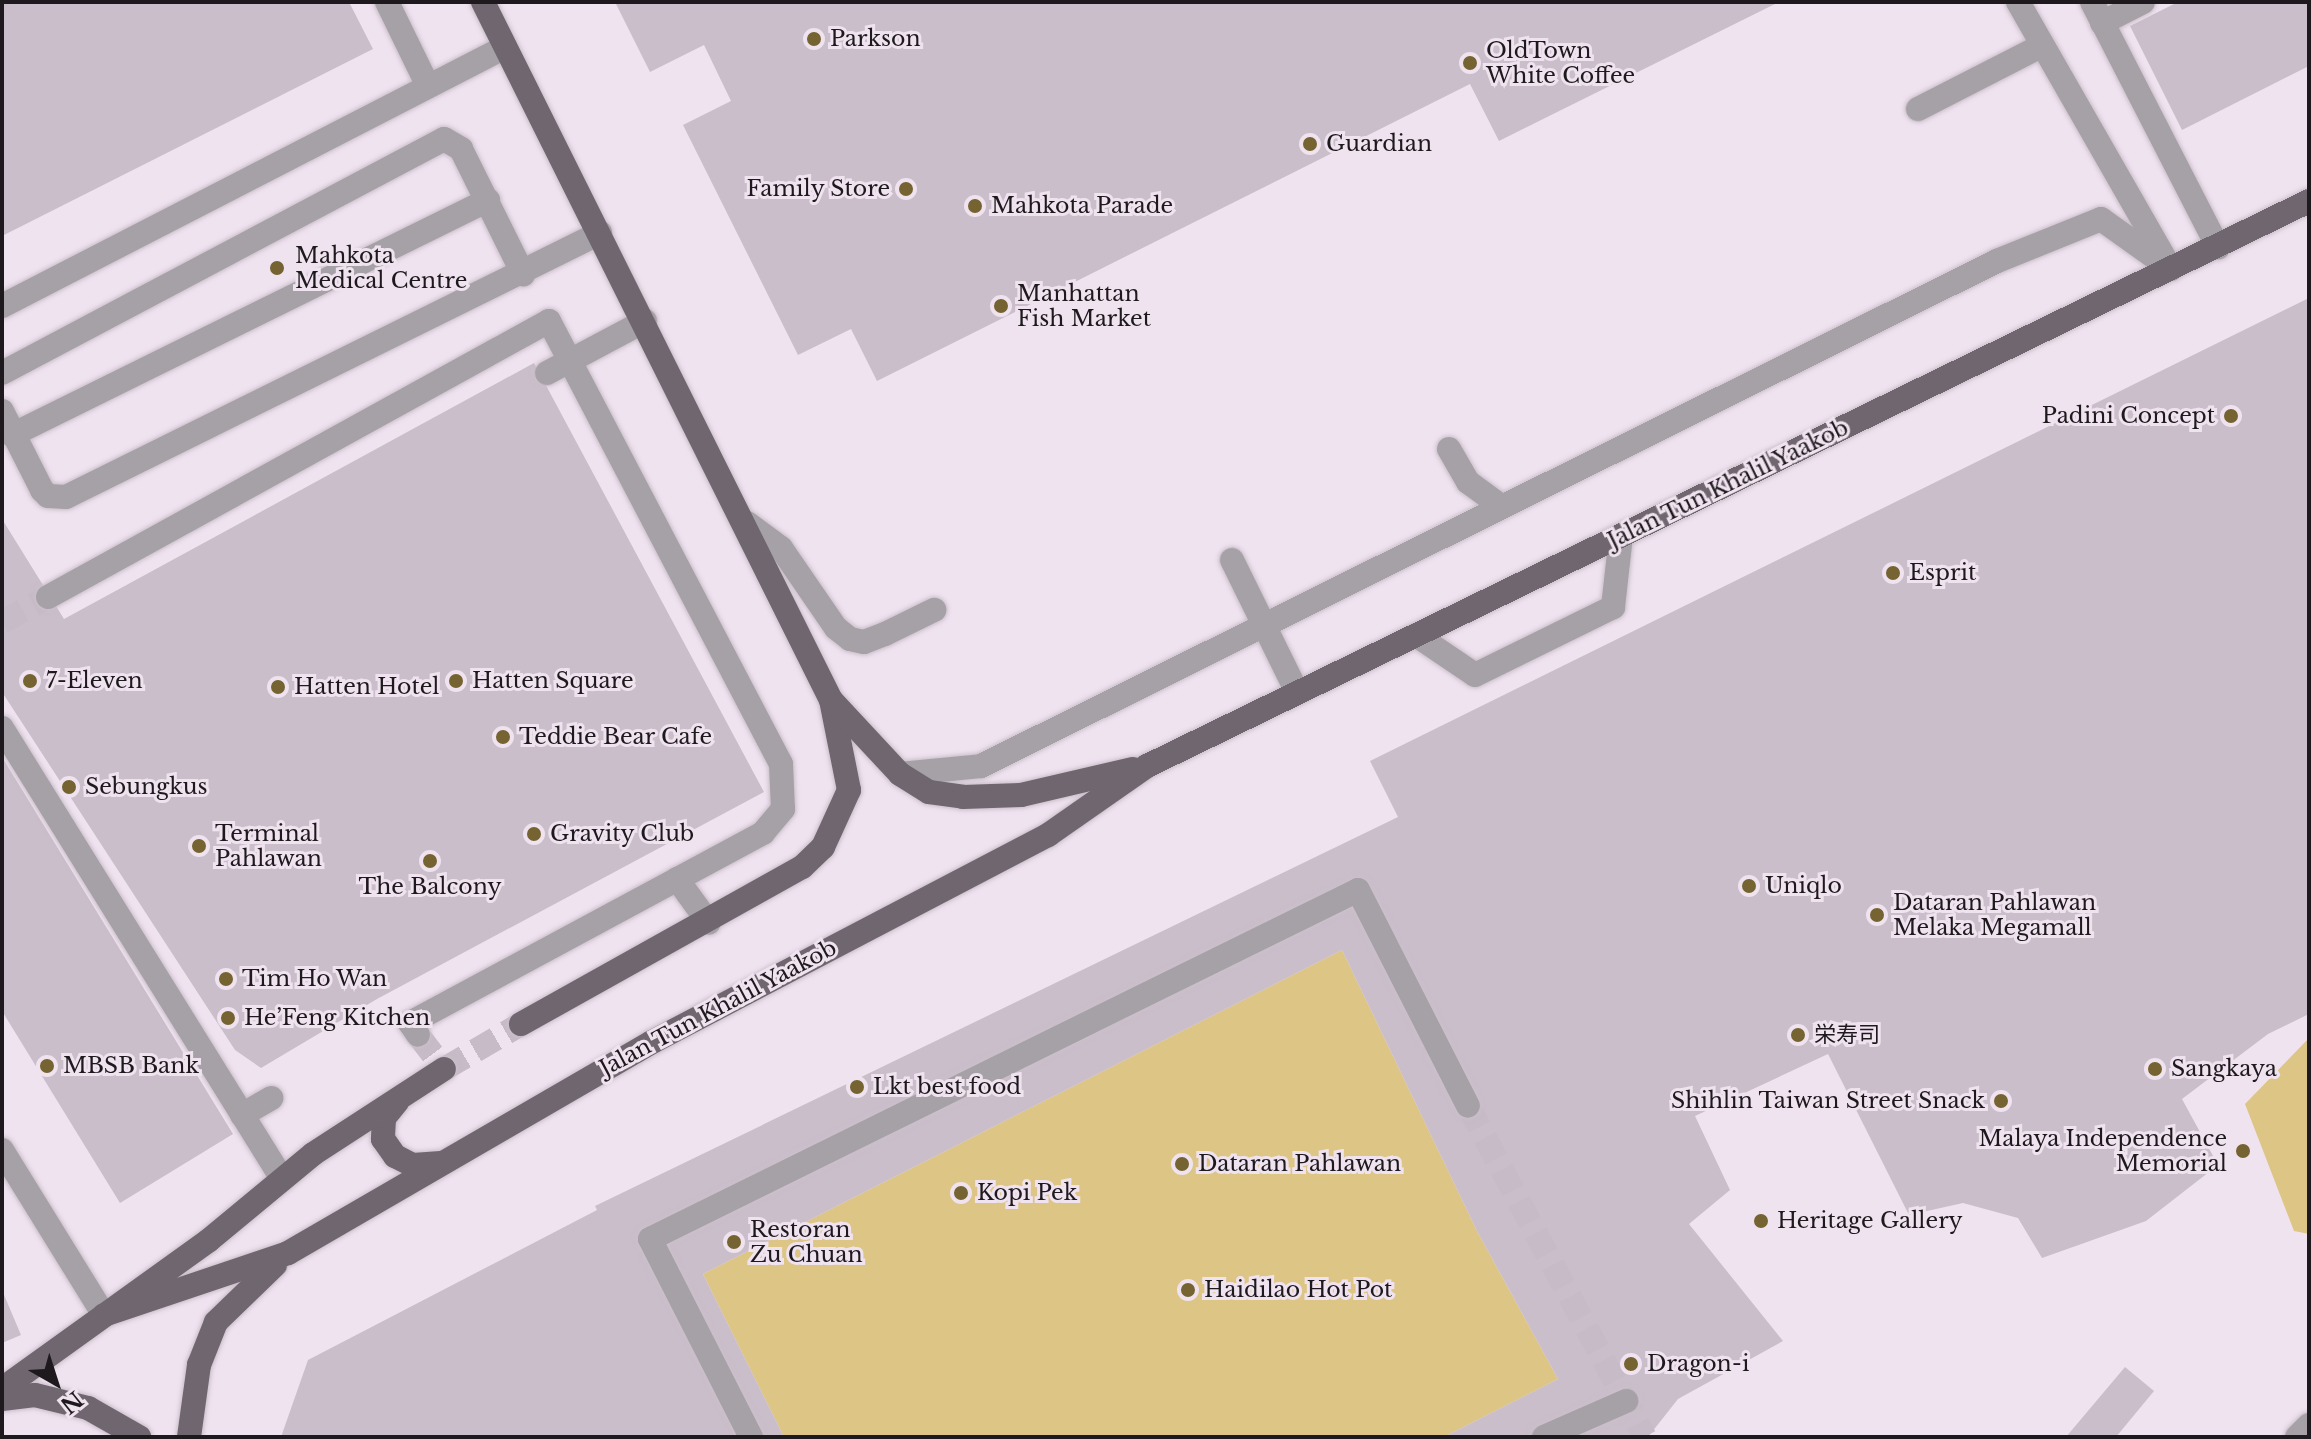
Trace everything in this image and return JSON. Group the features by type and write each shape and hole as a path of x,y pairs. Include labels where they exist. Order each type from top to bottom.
{"main road":[{"path":"483,2 747,523 831,700 849,790 841,816 823,847 802,867 709,923 521,1024"},
{"name":"Jalan Tun Khalil Yaakob","path":"288,1253 652,1042 1048,835 1147,766 2309,201"},
{"name":"Jalan Tun Khalil Yaakob","path":"831,700 900,774 929,792 978,797 1021,795 1147,766"},
{"path":"2,1389 208,1241 281,1177 444,1069"},
{"path":"402,1095 384,1118 383,1139 395,1156 413,1165 444,1163"},
{"path":"104,1315 288,1253"},
{"path":"189,1437 199,1365 216,1322 288,1253"},
{"path":"2,1399 35,1395 88,1408 139,1437"}],"street":[{"path":"387,2 428,86"},
{"path":"2018,2 2171,269"},
{"path":"2143,2 2097,12 2218,247"},
{"path":"1918,109 2041,46"},
{"path":"2,306 505,47"},
{"path":"2,373 444,139 461,149 523,274"},
{"path":"12,435 488,200"},
{"path":"900,774 981,766 1997,261 2101,219 2171,269"},
{"path":"2,411 42,490 56,499 66,497 523,274 600,233"},
{"path":"48,597 549,321 557,367 781,764 783,809 763,833 410,1023 418,1035"},
{"path":"557,367 645,321"},
{"path":"1449,449 1468,482 1501,506"},
{"path":"747,523 781,548 836,628 850,639 864,642 934,610"},
{"path":"1416,635 1475,675 1613,607 1621,536"},
{"path":"1232,560 1297,692"},
{"path":"2,728 281,1177"},
{"path":"677,879 709,923"},
{"path":"751,1437 650,1239 1358,890 1468,1106"},
{"path":"242,1115 272,1098"},
{"path":"2,1150 104,1315"},
{"path":"1544,1437 1626,1401"},
{"path":"2297,1437 2309,1425"}],"shaded area":[{"name":"Dataran Pahlawan","path":"1342,950 1477,1231 1558,1379 1444,1437 784,1437 703,1274"},
{"path":"2309,1038 2309,1234 2294,1231 2245,1104"}],"building":[{"path":"2,2 349,2 373,49 2,236"},
{"name":"Mahkota Parade","path":"615,2 1779,2 1499,141 1470,84 877,381 851,329 798,355 683,125 731,101 704,45 650,72"},
{"path":"2178,2 2309,2 2309,66 2182,130 2130,26"},
{"name":"Dataran Pahlawan Melaka Megamall","path":"2309,298 2309,1014 2268,1034 2182,1099 2218,1165 2146,1221 2042,1258 2018,1218 1963,1203 1909,1215 1828,1054 1695,1116 1730,1190 1689,1224 1783,1341 1678,1399 1648,1437 1444,1437 1558,1379 1477,1231 1342,950 703,1274 784,1437 281,1437 308,1360 597,1210 595,1206 1398,817 1370,761"},
{"name":"Hatten Square","path":"534,363 764,792 377,999 261,1068 235,1050 2,692 2,519 64,619"},
{"path":"2,757 233,1134 120,1203 2,1011"},
{"path":"2,1290 21,1335 2,1343"},
{"path":"2125,1367 2154,1391 2116,1437 2066,1437"}],"tunnel":[{"path":"2,622 48,597"},
{"path":"444,1069 521,1024"},
{"path":"418,1035 444,1069"},
{"path":"1468,1106 1645,1437"}],"place":[{"name":"Parkson","path":"814,39"},
{"name":"OldTown White Coffee","path":"1470,63"},
{"name":"Guardian","path":"1310,144"},
{"name":"Family Store","path":"906,189"},
{"name":"Mahkota Parade","path":"975,206"},
{"name":"Mahkota Medical Centre","path":"277,268"},
{"name":"Manhattan Fish Market","path":"1001,306"},
{"name":"Padini Concept","path":"2231,416"},
{"name":"Esprit","path":"1893,573"},
{"name":"7-Eleven","path":"30,681"},
{"name":"Hatten Square","path":"456,681"},
{"name":"Hatten Hotel","path":"278,687"},
{"name":"Teddie Bear Cafe","path":"503,737"},
{"name":"Sebungkus","path":"69,787"},
{"name":"Gravity Club","path":"534,834"},
{"name":"Terminal Pahlawan","path":"199,846"},
{"name":"The Balcony","path":"430,861"},
{"name":"Uniqlo","path":"1749,886"},
{"name":"Dataran Pahlawan Melaka Megamall","path":"1877,915"},
{"name":"Tim Ho Wan","path":"226,979"},
{"name":"He’Feng Kitchen","path":"228,1018"},
{"name":"栄寿司","path":"1798,1035"},
{"name":"MBSB Bank","path":"47,1066"},
{"name":"Sangkaya","path":"2155,1069"},
{"name":"Lkt best food","path":"857,1087"},
{"name":"Shihlin Taiwan Street Snack","path":"2001,1101"},
{"name":"Malaya Independence Memorial","path":"2243,1151"},
{"name":"Dataran Pahlawan","path":"1182,1164"},
{"name":"Kopi Pek","path":"961,1193"},
{"name":"Heritage Gallery","path":"1761,1221"},
{"name":"Restoran Zu Chuan","path":"734,1242"},
{"name":"Haidilao Hot Pot","path":"1188,1290"},
{"name":"Dragon-i","path":"1631,1364"}]}
